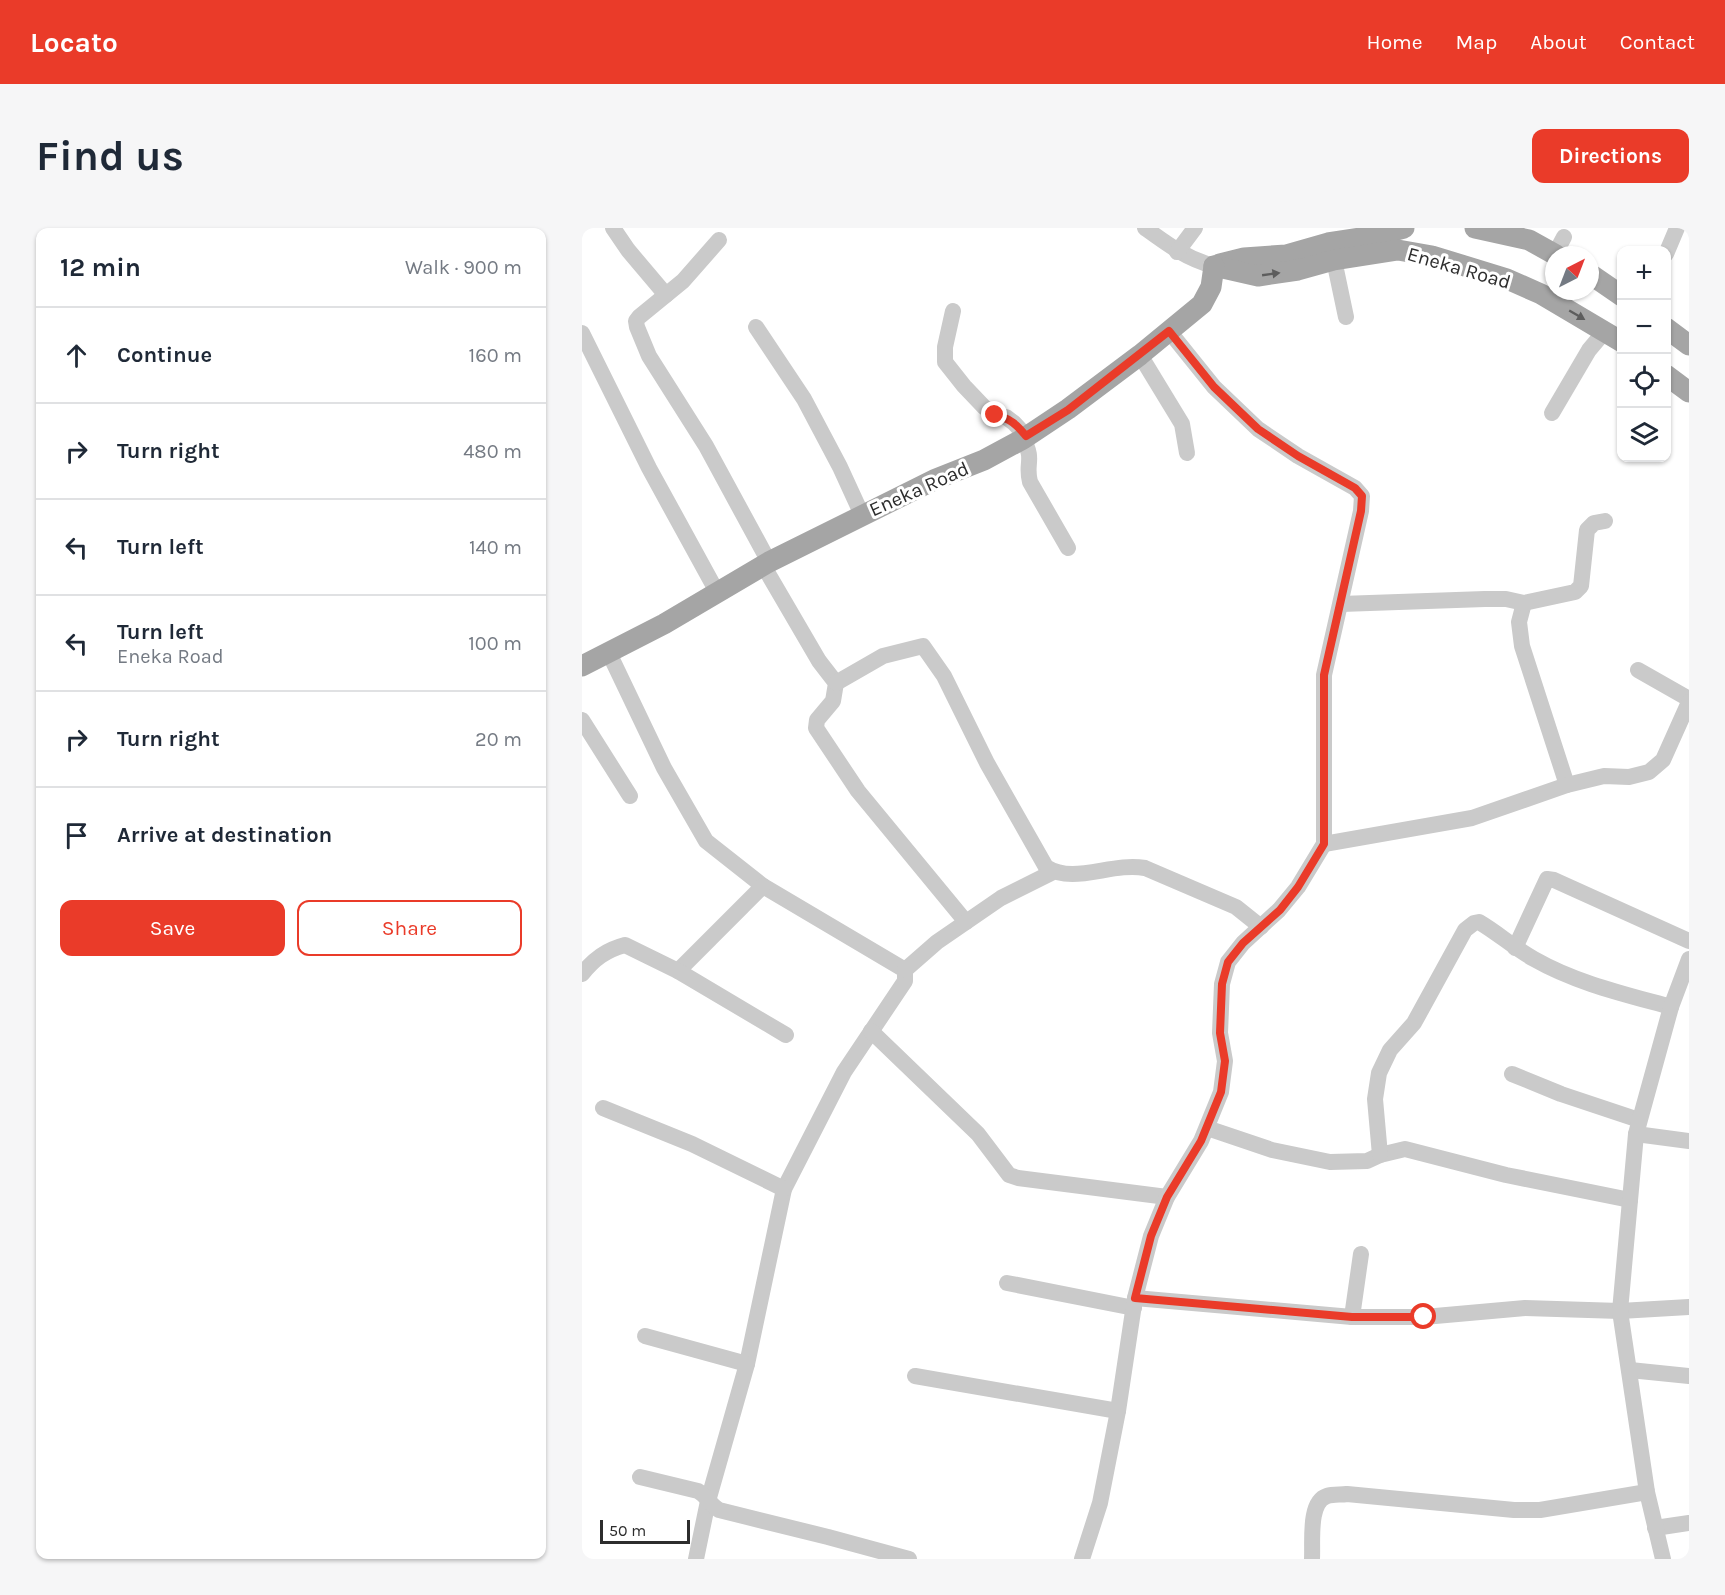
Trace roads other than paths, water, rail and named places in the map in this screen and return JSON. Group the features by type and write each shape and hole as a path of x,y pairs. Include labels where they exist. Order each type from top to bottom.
{"main road":[{"name":"Eneka Road","path":"582,666 664,624 766,563 936,479 984,460 1025,438 1068,410 1202,304 1211,287 1214,266 1244,258 1286,255 1404,228"},
{"path":"1474,228 1549,246"},
{"name":"Eneka Road","path":"1329,244 1398,250 1432,256 1507,279 1541,294 1613,337"},
{"path":"1599,280 1617,293"},
{"path":"1671,332 1689,345"},
{"path":"1671,379 1689,392"}],"street":[{"path":"614,228 628,250 666,295"},
{"path":"1144,228 1165,234 1177,252 1198,262 1214,266"},
{"path":"1177,252 1196,228"},
{"path":"1669,246 1677,228"},
{"path":"720,240 693,271 639,317 636,321 637,327 649,356 706,446 819,661 836,683 833,700 817,720 816,728 858,790 966,922"},
{"path":"1329,244 1346,317"},
{"path":"953,311 945,347 945,362 984,407 995,415 1006,417 1014,423 1025,438 1031,455 1028,475 1030,482 1068,548"},
{"path":"756,327 804,399 862,515"},
{"path":"1082,1559 1100,1503 1118,1411 1135,1303 1151,1236 1167,1197 1207,1128 1221,1092 1225,1061 1220,1033 1222,984 1228,962 1243,943 1280,910 1298,887 1324,844 1324,675 1361,511 1362,496 1355,488 1298,456 1258,429 1214,387 1169,331"},
{"path":"582,333 649,468 717,592"},
{"path":"1552,413 1589,350 1613,337"},
{"path":"1140,355 1182,424 1187,453"},
{"path":"1341,604 1485,599 1506,599 1524,603 1575,592 1581,586 1587,530 1594,523 1605,521"},
{"path":"1524,603 1519,622 1522,646 1567,785"},
{"path":"836,683 883,656 923,646 929,651 944,676 987,763 1046,867 1053,872 1077,875 1116,867 1145,867 1236,907 1262,927"},
{"path":"609,653 664,768 706,841 763,886 905,970"},
{"path":"1324,844 1472,818 1567,785 1604,776 1629,777 1649,772 1663,760 1689,701 1638,670"},
{"path":"582,720 630,796"},
{"path":"696,1559 708,1501 747,1364 784,1189 844,1072 905,981 905,970 937,942 1001,898 1053,872"},
{"path":"1515,948 1547,879 1554,880 1689,941"},
{"path":"678,971 763,886"},
{"path":"1380,1155 1375,1099 1379,1073 1390,1050 1414,1023 1465,930 1474,923 1479,922 1515,948 1553,968 1595,986 1671,1007"},
{"path":"582,974 592,962 610,949 625,945 678,971 786,1035"},
{"path":"1663,1559 1647,1492 1620,1311 1637,1127 1671,1007 1689,959"},
{"path":"871,1031 978,1134 1009,1175 1167,1197"},
{"path":"1512,1074 1637,1127 1689,1141"},
{"path":"603,1108 692,1144 784,1189"},
{"path":"1207,1128 1272,1150 1330,1162 1367,1161 1380,1155 1405,1149 1506,1175 1630,1200"},
{"path":"1352,1317 1361,1254"},
{"path":"1007,1283 1135,1303 1352,1317 1424,1317 1525,1308 1620,1311 1689,1307"},
{"path":"645,1336 747,1364"},
{"path":"1630,1370 1689,1376"},
{"path":"915,1376 1118,1411"},
{"path":"640,1477 698,1491 704,1494 708,1501 719,1510 909,1559"},
{"path":"1312,1559 1313,1516 1316,1505 1327,1496 1347,1494 1514,1510 1540,1510 1647,1492"},
{"path":"1655,1528 1689,1523"}]}
